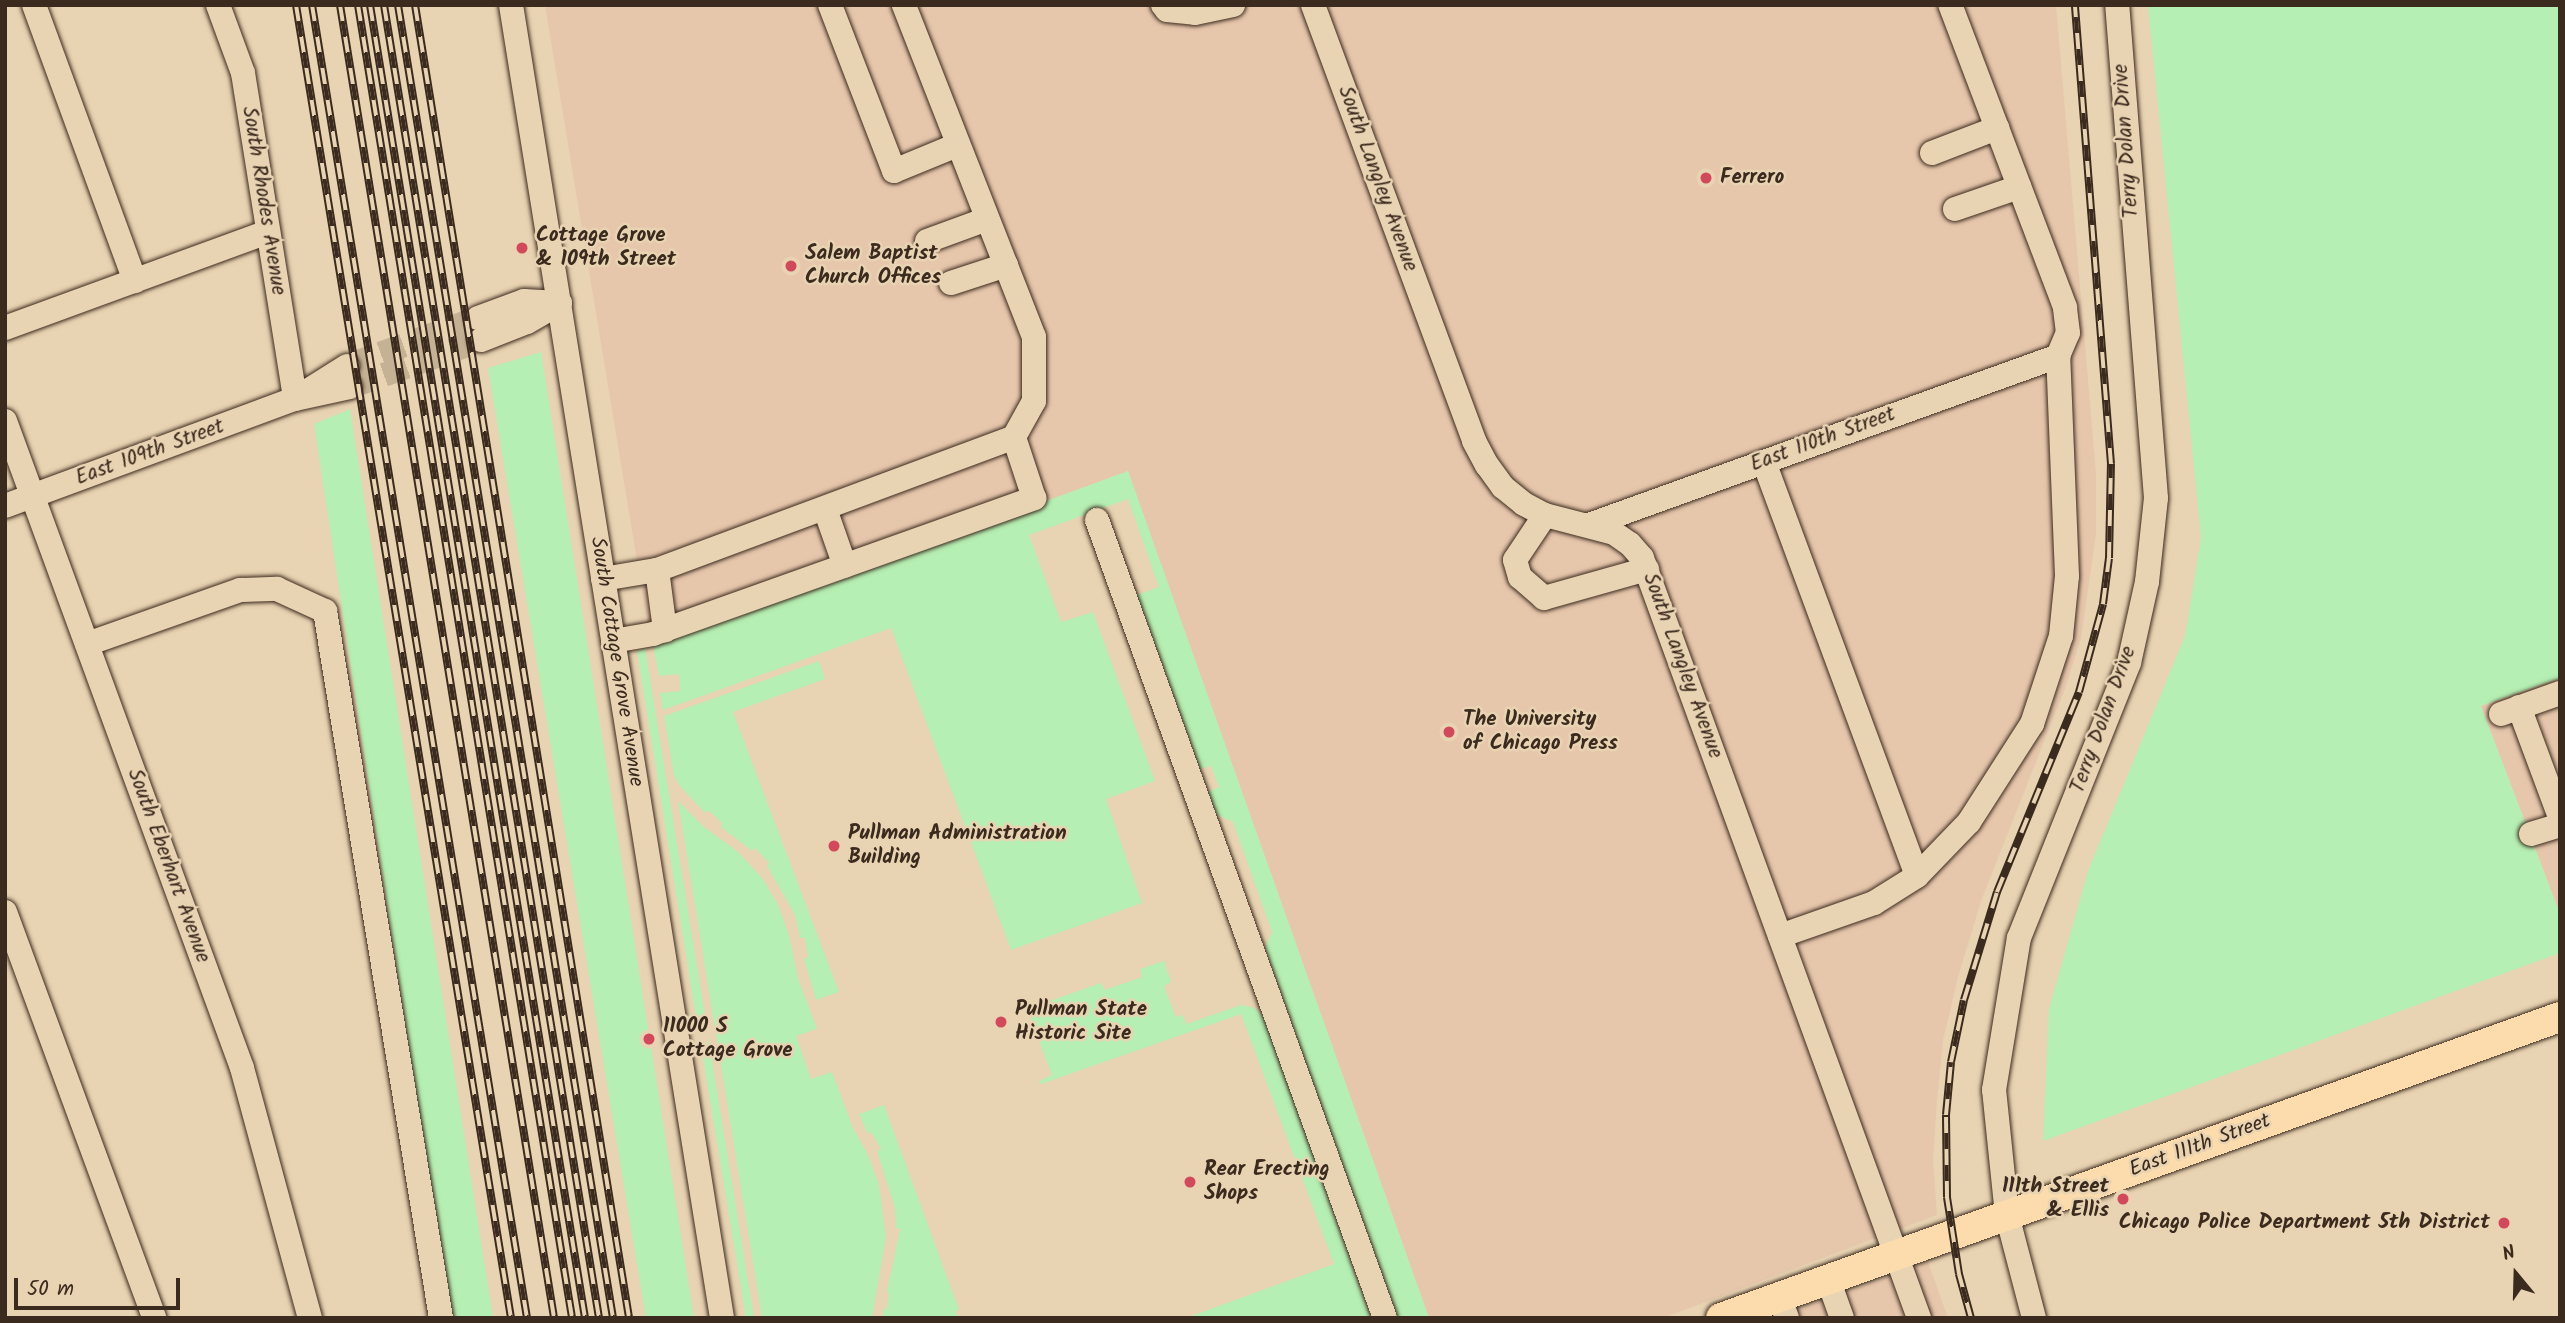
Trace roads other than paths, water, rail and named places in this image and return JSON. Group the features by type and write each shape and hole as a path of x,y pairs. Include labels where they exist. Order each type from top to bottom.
{"main road":[{"name":"East 111th Street","path":"1721,1318 1783,1307 1828,1279 2560,1017"}],"street":[{"path":"34,5 135,281"},
{"name":"South Rhodes Avenue","path":"218,5 243,73 295,399"},
{"name":"South Cottage Grove Avenue","path":"511,5 722,1318"},
{"path":"830,5 894,171 957,145"},
{"path":"603,579 657,570 1014,437 1034,401 1034,337 904,5"},
{"path":"1163,5 1167,10 1195,13 1233,5"},
{"name":"South Langley Avenue","path":"1313,5 1474,441 1503,487 1524,504 1545,515 1614,533 1630,544 1647,569 1894,1256 1919,1318"},
{"path":"1780,936 1874,903 1917,876 1969,821 2032,724 2061,636 2067,576 2058,356 2068,333 2065,307 1950,5"},
{"name":"Terry Dolan Drive","path":"2034,1318 2007,1216 1994,1090 2019,938 2129,663 2147,582 2156,498 2117,5"},
{"path":"1932,153 1997,128"},
{"path":"1955,208 2020,187"},
{"path":"926,241 987,219"},
{"path":"5,328 268,232"},
{"path":"951,283 1006,265"},
{"path":"480,329 527,323 560,303"},
{"name":"East 110th Street","path":"1589,525 2058,356"},
{"name":"East 109th Street","path":"5,506 295,399 348,376"},
{"name":"South Eberhart Avenue","path":"5,421 242,1068 310,1318"},
{"path":"613,641 665,630 1034,498 1014,437"},
{"path":"1764,462 1917,876"},
{"path":"825,509 845,566"},
{"path":"1545,515 1515,560 1520,578 1544,598 1647,569"},
{"path":"1097,520 1385,1318"},
{"path":"657,570 665,630"},
{"path":"87,644 240,590 277,589 324,611 442,1318"},
{"path":"2560,693 2510,711 2560,817"},
{"path":"2531,834 2560,825"},
{"path":"5,912 154,1318"},
{"path":"1828,1279 1842,1318"}],"tunnel":[{"path":"347,366 478,318"},
{"path":"350,387 481,340"}],"railway":[{"path":"296,5 511,1318"},
{"path":"312,5 527,1318"},
{"path":"340,5 554,1318"},
{"path":"358,5 572,1318"},
{"path":"370,5 585,1318"},
{"path":"384,5 599,1318"},
{"path":"398,5 613,1318"},
{"path":"415,5 629,1318"},
{"path":"1971,1318 1959,1274 1947,1197 1946,1115 1951,1062 1964,1000 1997,892 2079,692 2103,604 2109,558 2111,464 2075,5"}],"place":[{"name":"Ferrero","path":"1706,178"},
{"name":"Cottage Grove & 109th Street","path":"522,248"},
{"name":"Salem Baptist Church Offices","path":"791,266"},
{"name":"The University of Chicago Press","path":"1449,732"},
{"name":"Pullman Administration Building","path":"834,846"},
{"name":"Pullman State Historic Site","path":"1001,1022"},
{"name":"11000 S Cottage Grove","path":"649,1039"},
{"name":"Rear Erecting Shops","path":"1190,1182"},
{"name":"111th Street & Ellis","path":"2123,1199"},
{"name":"Chicago Police Department 5th District","path":"2504,1223"}]}
